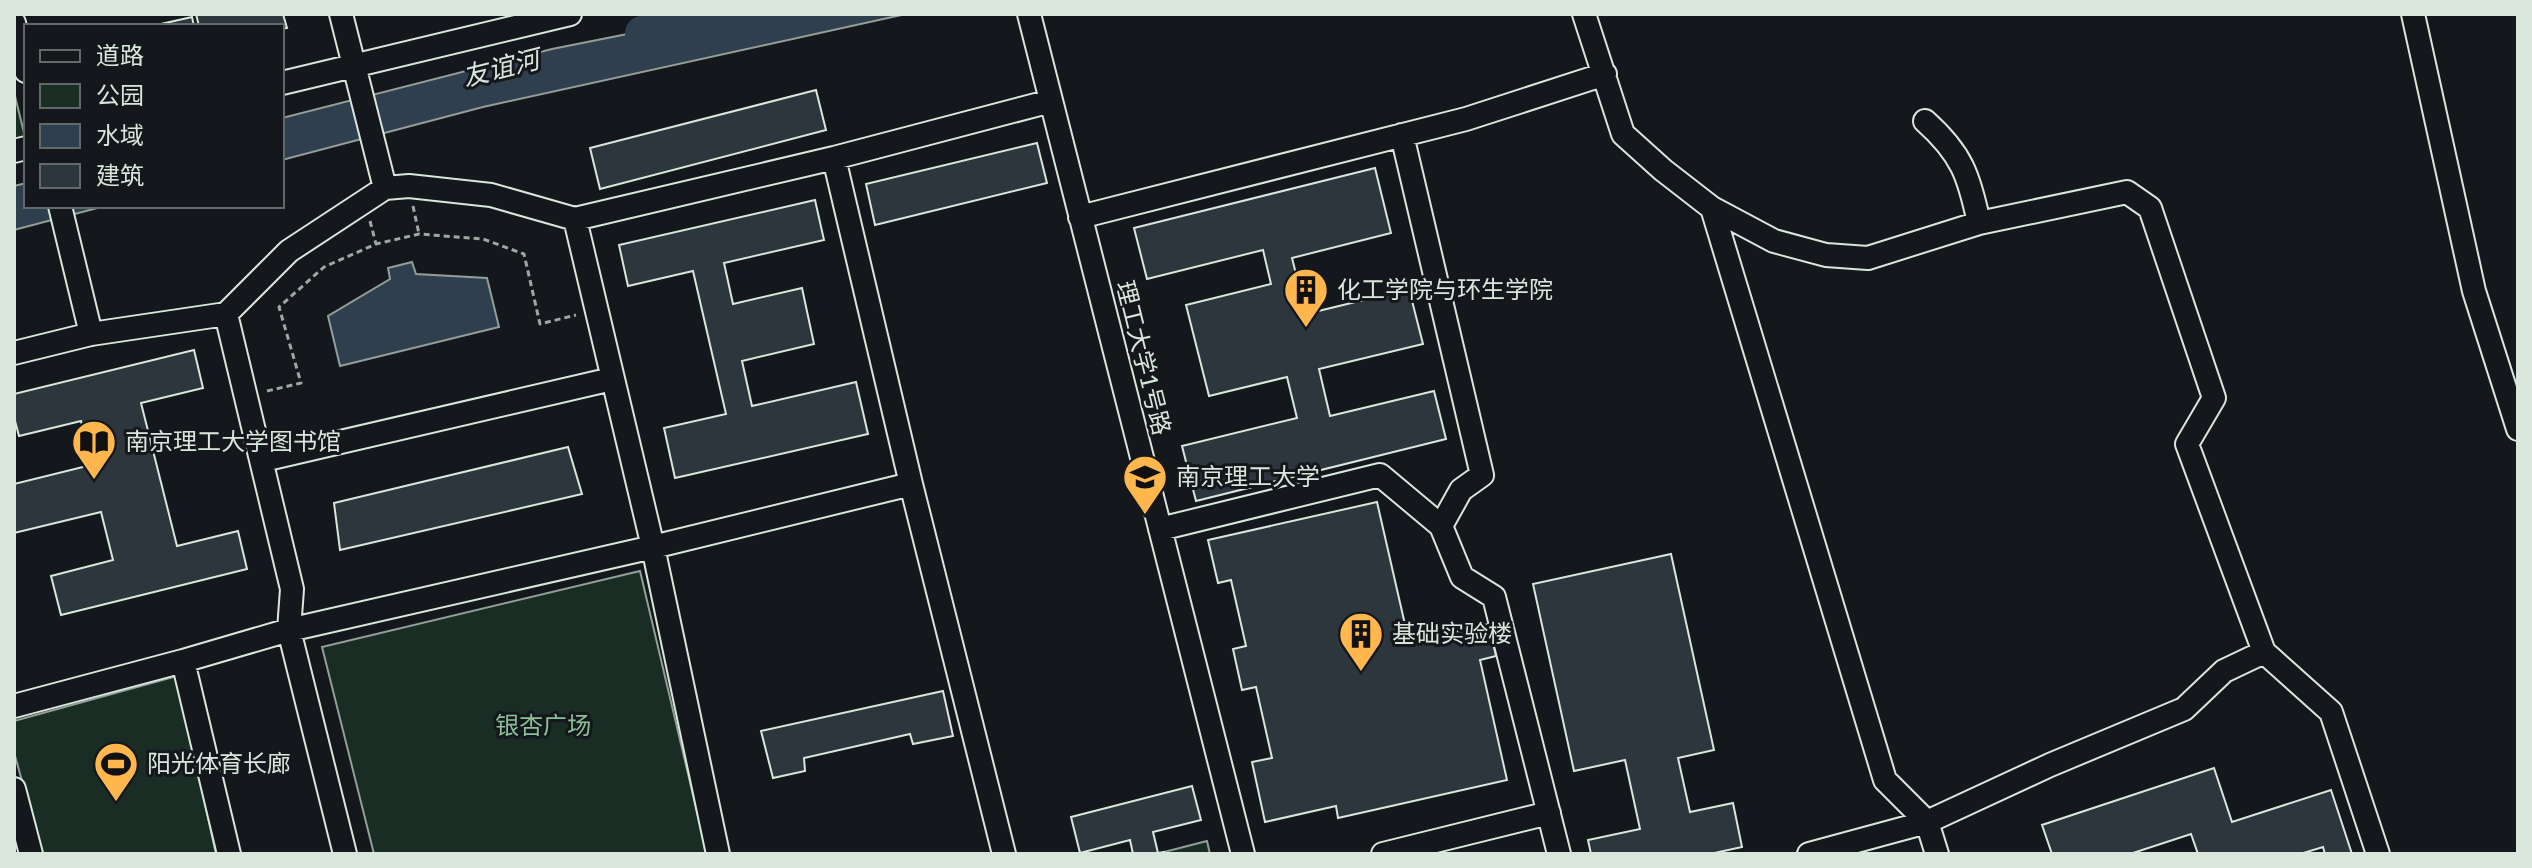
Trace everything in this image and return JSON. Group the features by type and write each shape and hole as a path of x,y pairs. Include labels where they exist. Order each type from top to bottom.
{"street":[{"path":"341,14 385,188"},
{"path":"284,82 570,14"},
{"name":"理工大学1号路","path":"1029,14 1243,854"},
{"path":"1584,14 1623,134 1712,208 1774,241 1826,255 1868,258 1979,223 2127,192 2150,208 2214,398 2187,444 2264,652 2331,712 2378,854"},
{"path":"2413,14 2474,291 2518,429"},
{"path":"14,23 24,63"},
{"path":"1080,217 1466,119 1605,74"},
{"path":"14,353 91,334 226,314 289,251 385,188 409,186 491,195 575,219 834,158 1051,101"},
{"path":"1925,121 1949,142 1969,178 1979,223"},
{"path":"1402,135 1482,475 1461,490 1441,526"},
{"path":"834,158 911,484 1004,854"},
{"path":"60,208 91,334"},
{"path":"1712,208 1885,780 1927,822 1937,854"},
{"path":"575,219 653,547 718,854"},
{"path":"226,314 292,589 289,630 345,854"},
{"path":"263,460 612,379"},
{"path":"1160,529 1380,475 1441,526 1462,577 1494,597 1559,854"},
{"path":"14,706 289,630 911,484"},
{"path":"1809,854 1927,822 2050,765 2184,709 2224,671 2264,652"},
{"path":"183,661 229,854"},
{"path":"14,789 31,854"},
{"path":"1383,854 1549,813"}],"path":[{"path":"409,186 419,234"},
{"path":"247,395 301,383 279,307 324,267 376,244 419,234 483,239 524,254 540,324 595,311"}],"green space":[{"path":"14,92 24,142 14,148"},
{"name":"银杏广场","path":"640,571 707,854 374,854 322,647"},
{"name":"阳光体育长廊","path":"177,676 216,854 42,854 14,752 14,721"},
{"path":"1207,841 1210,854 1164,854 1164,852"}],"water":[{"path":"728,14 906,14 483,107 284,159 284,117 552,49"},
{"path":"24,184 24,208 97,208 14,230 14,186"},
{"path":"412,262 416,274 487,278 499,327 340,366 328,316 390,279 388,268"}],"building":[{"path":"196,14 283,14 287,28 284,29 284,24 198,24"},
{"path":"192,17 194,24 161,24"},
{"path":"816,90 826,130 600,189 590,148"},
{"path":"1037,143 1047,183 875,225 866,184"},
{"name":"化工学院与环生学院","path":"1375,168 1391,233 1292,258 1306,314 1409,289 1423,344 1319,369 1330,416 1434,391 1446,439 1196,501 1182,446 1297,418 1287,377 1209,396 1186,305 1271,284 1263,250 1147,279 1134,228"},
{"path":"815,200 824,240 724,263 733,304 802,288 814,344 742,361 752,406 856,382 868,434 675,478 664,428 726,414 693,271 628,286 619,245"},
{"name":"南京理工大学图书馆","path":"194,350 203,388 141,403 177,546 238,531 247,569 61,615 51,576 113,560 101,512 14,533 14,484 91,465 81,421 19,436 14,417 14,394"},
{"path":"568,447 582,494 340,550 334,503"},
{"name":"基础实验楼","path":"1377,502 1409,642 1489,624 1496,656 1480,660 1507,780 1338,818 1336,806 1265,822 1252,762 1272,758 1256,687 1242,690 1233,649 1246,646 1231,580 1218,583 1208,540"},
{"path":"1671,554 1714,750 1678,758 1690,812 1733,803 1742,847 1710,854 1591,854 1588,840 1640,829 1625,760 1574,771 1533,584"},
{"path":"943,691 953,736 913,744 910,734 804,758 805,771 773,778 761,731"},
{"path":"2214,768 2232,822 2331,790 2352,854 2325,854 2323,847 2300,854 2198,854 2191,834 2130,854 2052,854 2042,825"},
{"path":"1192,786 1201,820 1153,832 1158,853 1164,854 1133,854 1130,840 1080,853 1071,817"}],"waterway":[{"name":"友谊河","path":"642,33 719,14"}],"place":[{"name":"化工学院与环生学院","path":"1306,329"},
{"name":"南京理工大学图书馆","path":"94,481"},
{"name":"南京理工大学","path":"1145,516"},
{"name":"基础实验楼","path":"1361,673"},
{"name":"阳光体育长廊","path":"116,803"}]}
